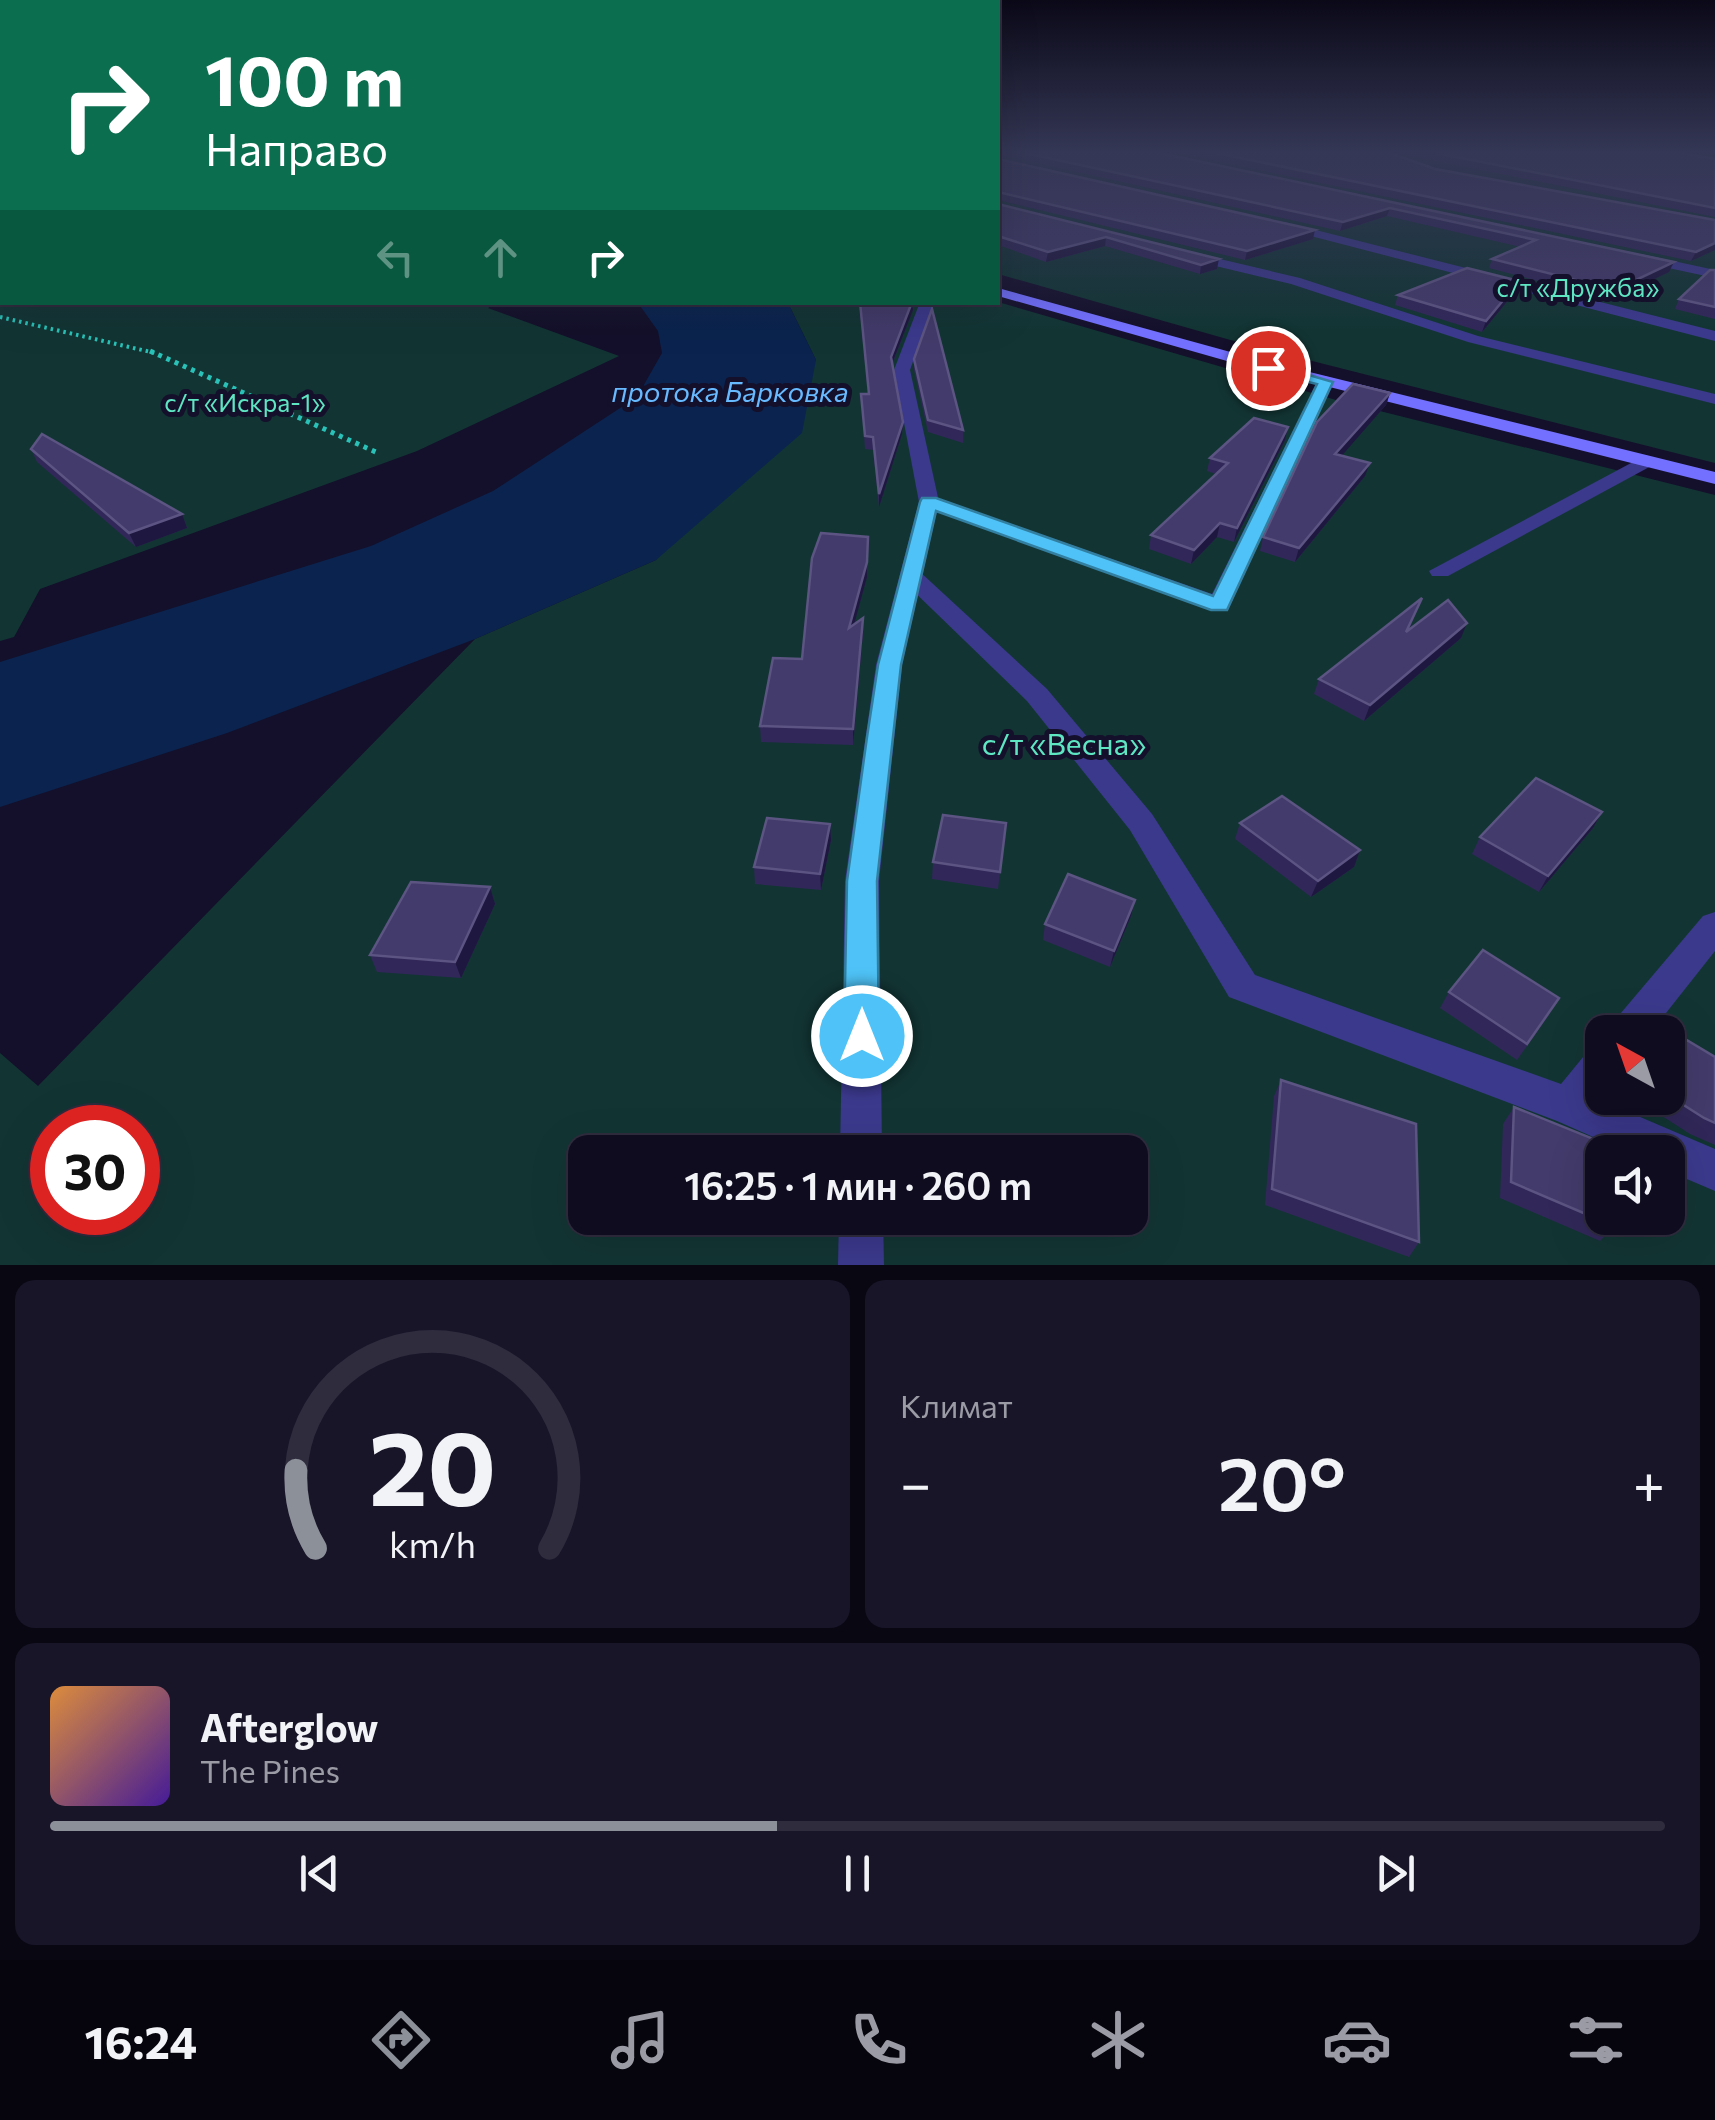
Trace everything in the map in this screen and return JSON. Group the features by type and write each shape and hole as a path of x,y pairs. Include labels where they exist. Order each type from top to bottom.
{"main road":[{"path":"1000,293 1326,382 1715,478"}],"street":[{"path":"1262,221 1369,245 1715,336"},
{"path":"1168,251 1295,280 1473,339 1715,399"},
{"path":"1620,254 1715,274"},
{"path":"861,1135 862,881 890,665 929,502 902,370 925,305"},
{"path":"929,502 1219,606 1326,382"},
{"path":"1440,571 1646,461"},
{"path":"911,576 1037,695 1141,822 1242,986 1568,1106 1715,1170"},
{"path":"1642,1015 1715,926"},
{"path":"1568,1106 1585,1085"},
{"path":"861,1235 861,1265"}],"path":[{"path":"0,318 141,347 378,453"}],"green space":[{"name":"с/т «Дружба»","path":"1000,212 1715,212 1715,463 1241,343 1000,275"},
{"name":"с/т «Весна»","path":"1000,303 1336,400 1715,495 1715,1265 0,1265 0,1053 38,1086 475,639 656,560 816,360 789,305"},
{"name":"с/т «Искра-1»","path":"0,305 492,305 488,308 619,356 417,451 40,589 14,637 0,641"}],"water":[{"name":"протока Барковка","path":"639,305 789,305 816,360 802,433 656,560 475,639 227,733 0,807 0,662 371,546 493,491 637,397 662,353 658,331"}],"building":[{"path":"1000,212 1030,212 1219,259 1201,265 1106,237 1048,252 1000,237"},
{"path":"1083,212 1235,212 1315,230 1247,251"},
{"path":"1297,212 1376,212 1343,222"},
{"path":"1408,212 1438,212 1674,262 1615,290 1492,259 1536,240"},
{"path":"1502,212 1671,212 1715,220 1715,243 1696,252"},
{"path":"1467,268 1519,281 1486,321 1398,295"},
{"path":"1710,270 1715,270 1715,307 1679,299"},
{"path":"860,305 911,305 891,357 903,422 879,494 873,437 865,436 861,394 869,394"},
{"path":"932,309 963,430 928,420 914,359"},
{"path":"1353,384 1390,393 1335,454 1370,463 1299,548 1263,537 1317,422"},
{"path":"1254,418 1288,427 1237,528 1220,523 1194,550 1151,535 1228,463 1210,458"},
{"path":"42,434 182,514 129,533 31,449"},
{"path":"821,533 868,537 867,562 849,628 863,618 853,729 760,726 773,658 802,659 812,558"},
{"path":"1422,598 1406,632 1448,600 1467,623 1370,705 1319,679"},
{"path":"1536,778 1602,812 1548,876 1480,837"},
{"path":"1282,796 1360,850 1318,881 1240,823"},
{"path":"943,815 1006,823 1000,872 933,862"},
{"path":"767,818 830,824 820,874 754,867"},
{"path":"1068,874 1135,900 1114,951 1045,924"},
{"path":"411,882 490,887 455,962 370,955"},
{"path":"1483,950 1559,998 1527,1044 1449,992"},
{"path":"1685,1039 1715,1057 1715,1123 1685,1106"},
{"path":"1281,1080 1416,1124 1419,1242 1272,1189"},
{"path":"1514,1107 1585,1136 1585,1214 1511,1182"}],"route":[{"path":"862,1036 862,881 880,737 890,665 929,502 1219,606 1326,382 1268,368"}]}
